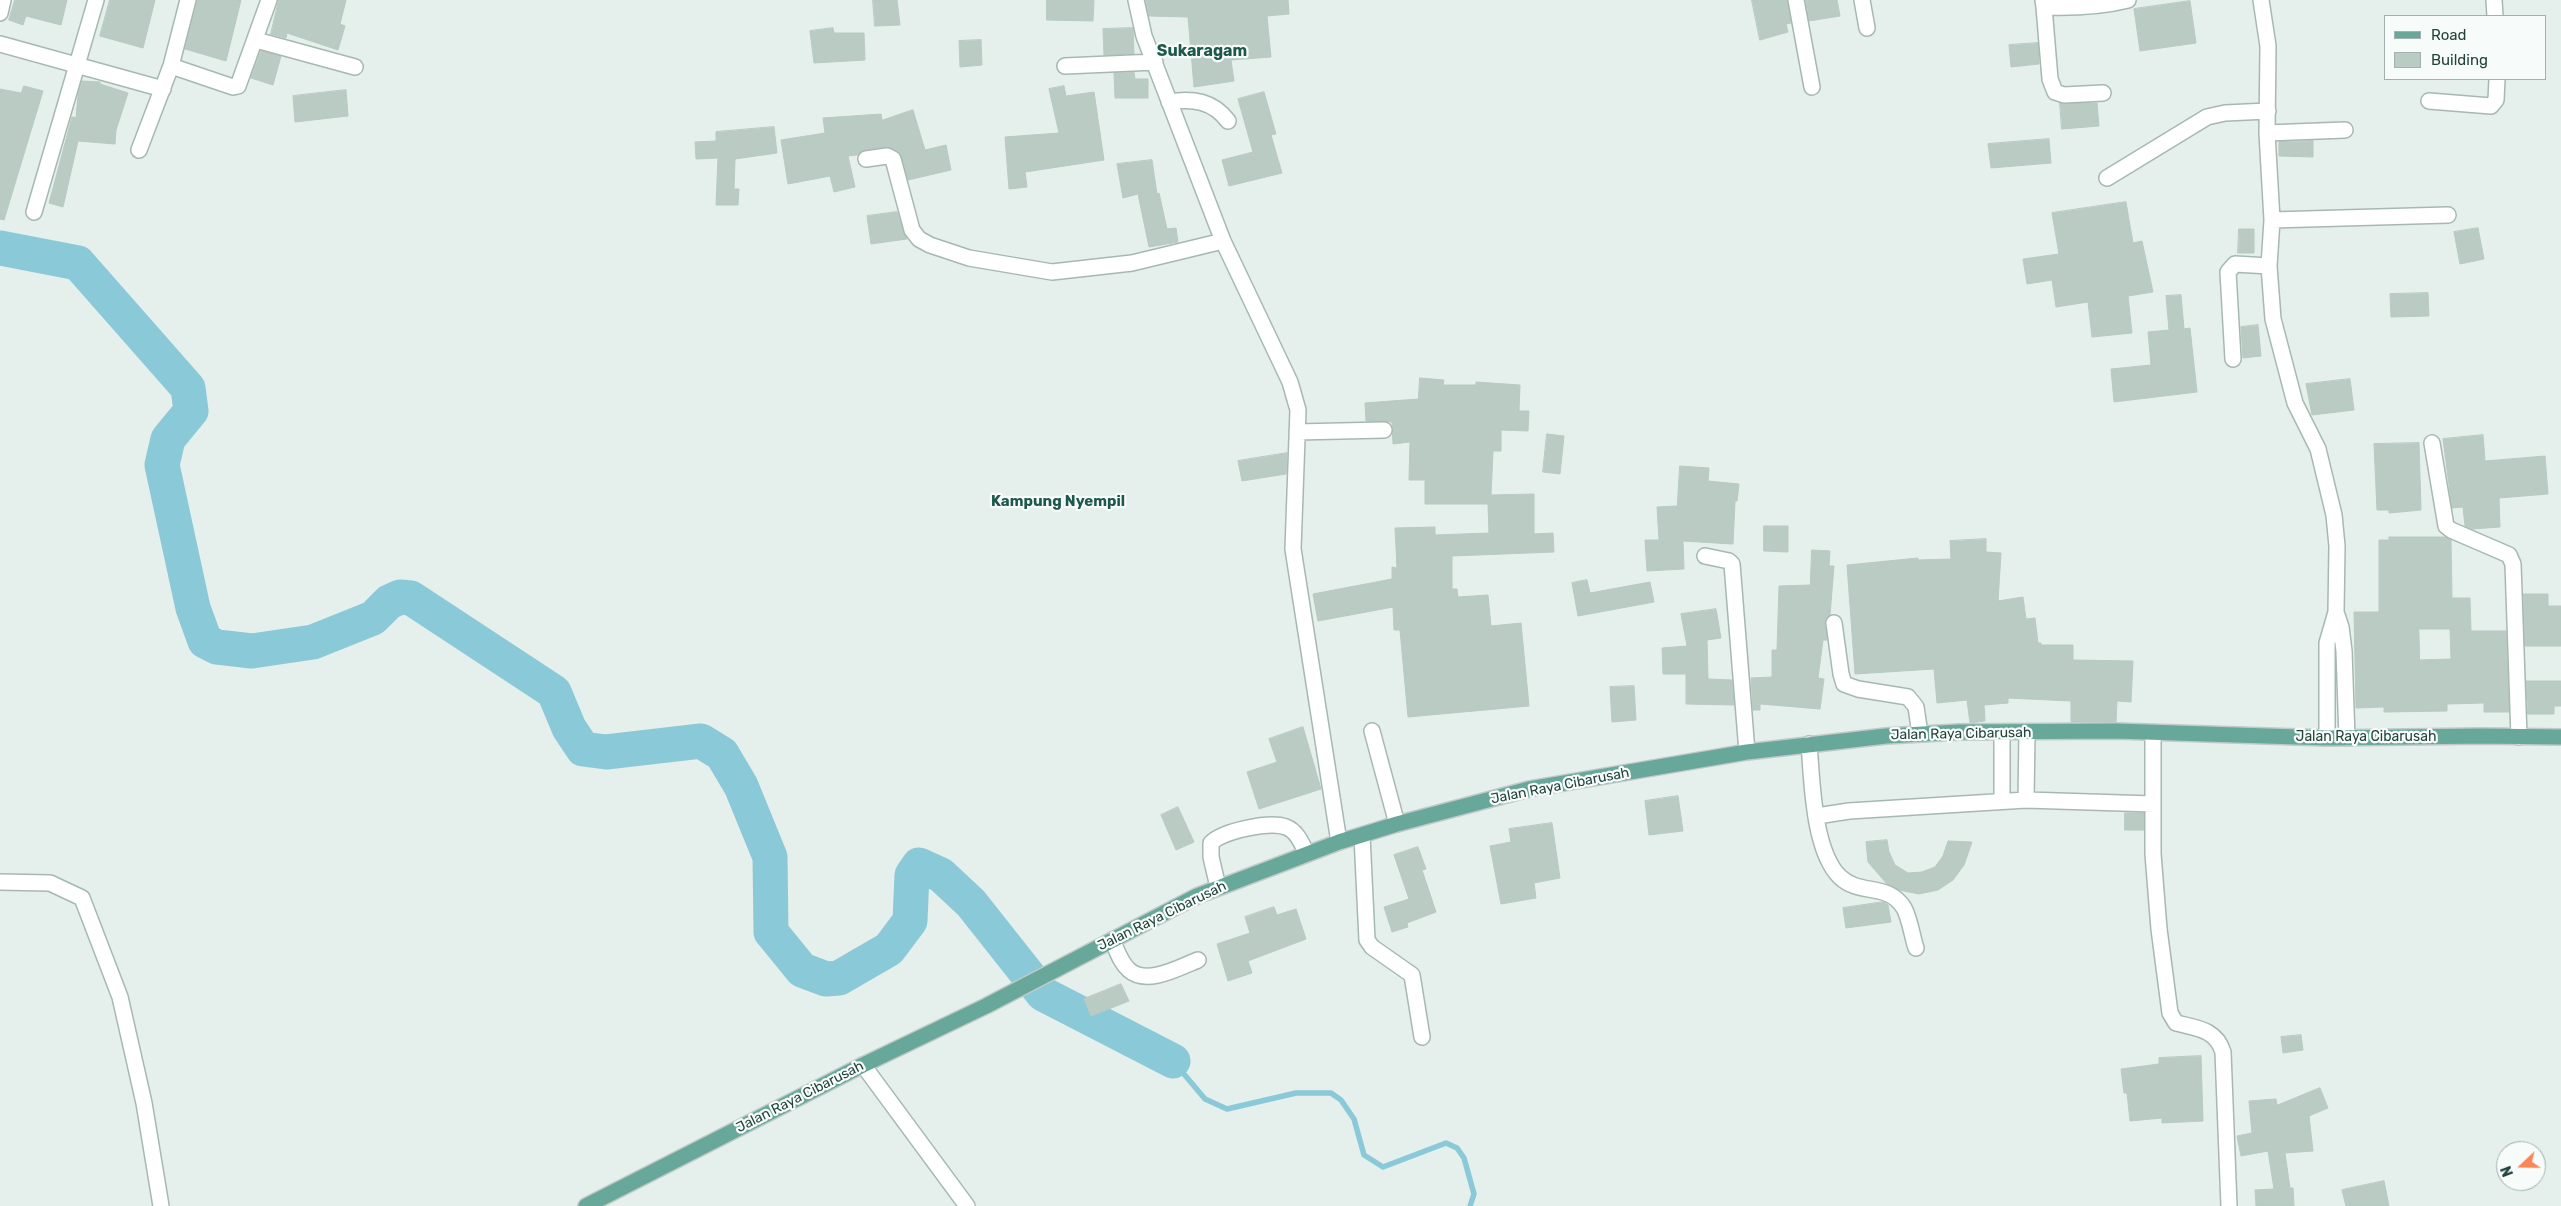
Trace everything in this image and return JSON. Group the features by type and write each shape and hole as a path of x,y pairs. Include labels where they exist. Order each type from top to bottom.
{"main road":[{"name":"Jalan Raya Cibarusah","path":"586,1206 863,1065 1020,990 1112,940 1218,887 1339,842 1396,824 1529,789 1747,752 1809,744 1920,734 2153,732 2327,738 2561,737"}],"street":[{"path":"34,212 96,0"},
{"path":"139,150 171,66 188,0"},
{"path":"171,66 233,87 238,86 256,40 268,0"},
{"path":"1136,0 1139,19 1223,241 1290,382 1298,410 1293,549 1339,842"},
{"path":"1796,0 1812,86"},
{"path":"1862,0 1867,28"},
{"path":"2103,94 2064,95 2054,92 2050,79 2044,4 2099,7 2128,0"},
{"path":"2261,0 2268,46 2267,133 2272,220 2269,266 2273,319 2295,403 2318,449 2334,515 2337,546 2336,612 2327,643 2327,738"},
{"path":"2494,0 2495,15"},
{"path":"256,40 355,67"},
{"path":"0,44 77,66 124,76 163,89"},
{"path":"1065,66 1155,62"},
{"path":"2429,100 2490,106 2496,100 2497,80"},
{"path":"1169,102 1185,100 1204,102 1219,109 1228,120"},
{"path":"2107,178 2207,117 2226,113 2268,111"},
{"path":"2267,133 2345,130"},
{"path":"866,159 887,156 894,159 912,230 919,239 969,258 1052,272 1132,263 1223,241"},
{"path":"2272,220 2448,215"},
{"path":"2233,360 2228,272 2235,264 2269,266"},
{"path":"1297,432 1384,430"},
{"path":"2432,443 2446,526 2450,530 2509,555 2513,564 2519,737"},
{"path":"1705,556 1729,561 1732,564 1747,752"},
{"path":"2336,612 2341,627 2344,651 2346,738"},
{"path":"1834,623 1844,684 1858,689 1908,697 1916,707 1920,734"},
{"path":"1372,731 1396,824"},
{"path":"2002,732 2002,801"},
{"path":"2026,800 2027,732"},
{"path":"2153,732 2156,894 2170,1013 2176,1022 2211,1032 2220,1043 2222,1052 2229,1206"},
{"path":"1809,744 1822,843 1836,872 1853,886 1888,892 1897,899 1905,909 1916,948"},
{"path":"1817,816 1849,811 2026,800 2153,804"},
{"path":"1218,887 1211,857 1211,843 1217,837 1241,829 1285,826 1297,835 1307,854"},
{"path":"1362,836 1366,940 1372,947 1412,975 1422,1037"},
{"path":"0,882 50,884 82,898 120,997 144,1103 161,1206"},
{"path":"1112,940 1128,969 1134,974 1144,976 1156,975 1198,960"},
{"path":"863,1065 967,1206"}],"building":[{"path":"15,0 67,0 61,25 26,16 23,25 9,20"},
{"path":"110,0 155,0 143,48 100,36"},
{"path":"197,0 241,0 226,61 185,49"},
{"path":"279,0 346,0 340,24 345,26 338,50 287,33 286,38 271,34"},
{"path":"873,0 897,0 900,25 875,26"},
{"path":"1047,0 1094,0 1093,21 1047,20"},
{"path":"1146,0 1288,0 1289,14 1267,16 1271,57 1231,60 1234,81 1194,87 1188,17 1149,16"},
{"path":"1752,0 1787,0 1791,23 1786,24 1788,32 1760,40"},
{"path":"1806,0 1837,0 1840,16 1809,21"},
{"path":"2190,1 2196,43 2140,51 2134,9"},
{"path":"833,28 834,33 864,33 865,60 814,63 810,31"},
{"path":"1133,28 1134,54 1104,55 1103,29"},
{"path":"981,40 982,65 960,67 959,41"},
{"path":"2038,43 2039,64 2011,67 2009,45"},
{"path":"261,51 281,56 273,85 251,78"},
{"path":"1134,72 1135,79 1148,79 1148,98 1115,98 1114,73"},
{"path":"82,81 100,82 100,84 128,93 116,130 115,144 78,141 63,207 49,203 72,117 76,118 78,96"},
{"path":"24,86 43,91 4,220 0,219 0,89 21,93"},
{"path":"1064,86 1066,96 1094,92 1104,160 1025,172 1027,187 1009,189 1005,137 1059,133 1049,89"},
{"path":"346,90 348,116 295,122 293,96"},
{"path":"1264,92 1276,134 1271,135 1282,173 1229,186 1222,160 1253,152 1238,99"},
{"path":"2060,103 2097,103 2099,126 2062,129"},
{"path":"913,110 925,150 946,145 951,170 908,180 900,153 886,147 865,150 857,155 848,156 855,187 834,192 830,176 788,184 781,140 825,133 823,118 881,114 882,120"},
{"path":"774,127 777,153 735,159 734,189 739,189 738,205 716,205 718,158 696,159 695,142 716,141 716,132"},
{"path":"2049,139 2051,163 1991,168 1988,144"},
{"path":"2313,141 2313,157 2279,156 2279,142"},
{"path":"1152,160 1157,194 1159,193 1167,229 1176,228 1178,242 1149,247 1138,194 1123,198 1117,164"},
{"path":"2126,202 2133,243 2142,241 2153,292 2128,296 2132,333 2092,337 2088,302 2056,307 2052,280 2027,284 2023,259 2059,254 2052,213"},
{"path":"897,212 907,239 871,244 867,216"},
{"path":"2478,228 2484,259 2460,264 2454,232"},
{"path":"2239,229 2254,229 2254,253 2238,253"},
{"path":"2428,293 2429,316 2391,317 2390,294"},
{"path":"2181,295 2184,329 2190,328 2197,392 2114,402 2111,369 2151,365 2148,332 2169,330 2166,296"},
{"path":"2258,325 2261,356 2243,358 2241,327"},
{"path":"1420,378 1444,380 1443,385 1476,385 1476,382 1520,385 1519,411 1529,411 1528,431 1501,430 1501,451 1493,451 1491,495 1534,494 1534,534 1553,533 1554,552 1452,556 1452,589 1457,589 1458,597 1488,595 1491,626 1521,623 1529,706 1408,717 1400,630 1394,630 1393,607 1318,621 1313,594 1392,579 1392,567 1397,568 1395,528 1435,527 1435,535 1489,533 1488,504 1425,504 1425,480 1409,480 1410,442 1393,444 1392,422 1366,421 1365,403 1418,399"},
{"path":"2350,379 2354,410 2312,415 2306,384"},
{"path":"1547,434 1564,436 1560,474 1543,472"},
{"path":"2483,435 2485,461 2545,456 2548,494 2499,498 2500,527 2473,529 2465,526 2463,507 2452,508 2443,439"},
{"path":"2419,443 2421,510 2389,513 2389,510 2377,510 2374,444"},
{"path":"1287,453 1286,474 1242,481 1238,461"},
{"path":"1680,466 1709,468 1708,481 1739,484 1737,501 1735,501 1733,544 1683,541 1684,569 1647,571 1645,540 1659,540 1657,507 1677,506"},
{"path":"1764,526 1788,526 1788,552 1764,551"},
{"path":"2389,537 2445,537 2451,540 2452,598 2470,598 2471,631 2506,631 2509,712 2484,712 2484,703 2447,704 2447,711 2384,712 2384,707 2356,708 2354,612 2379,612 2379,540 2389,540","holes":["2419,629 2450,629 2451,659 2420,660"]},
{"path":"1986,539 1986,552 2001,553 1998,601 2023,597 2026,619 2035,618 2038,643 2041,643 2041,645 2073,645 2073,660 2133,661 2131,702 2117,701 2116,722 2071,722 2071,701 2008,698 2008,703 1984,705 1985,721 1970,723 1967,700 1937,703 1934,669 1855,674 1847,565 1918,558 1918,560 1951,559 1950,541"},
{"path":"1812,550 1830,551 1829,566 1834,566 1830,615 1825,624 1827,640 1823,640 1818,678 1824,679 1820,709 1760,704 1760,710 1753,710 1751,678 1772,677 1772,650 1777,650 1779,586 1810,585"},
{"path":"1587,580 1590,593 1650,582 1654,602 1578,616 1572,583"},
{"path":"2523,594 2548,594 2548,606 2561,606 2561,646 2525,646"},
{"path":"1716,609 1721,638 1707,640 1708,679 1732,680 1734,705 1686,704 1686,674 1663,674 1662,648 1687,646 1681,614"},
{"path":"2526,681 2561,681 2561,706 2554,706 2554,714 2528,714"},
{"path":"1634,686 1636,720 1612,722 1610,687"},
{"path":"1303,727 1321,789 1259,809 1247,772 1277,762 1269,739"},
{"path":"1678,796 1683,831 1649,835 1645,801"},
{"path":"1178,807 1194,842 1176,850 1161,815"},
{"path":"2125,813 2144,813 2144,830 2125,830"},
{"path":"1552,823 1560,878 1534,883 1536,898 1501,904 1490,846 1511,842 1509,829"},
{"path":"1887,840 1889,852 1895,865 1908,873 1922,872 1935,867 1943,856 1948,841 1972,842 1964,865 1953,880 1938,890 1919,894 1899,890 1887,884 1868,862 1866,842"},
{"path":"1418,847 1426,869 1422,870 1436,912 1407,923 1408,927 1392,932 1384,907 1409,899 1394,855"},
{"path":"1883,902 1888,905 1891,922 1846,928 1843,908"},
{"path":"1274,907 1277,915 1296,909 1306,939 1248,961 1252,973 1228,981 1217,944 1250,933 1245,917"},
{"path":"1121,984 1129,1001 1091,1016 1084,999"},
{"path":"2301,1035 2303,1050 2283,1053 2281,1037"},
{"path":"2201,1056 2203,1121 2162,1123 2162,1118 2130,1121 2127,1093 2124,1093 2121,1069 2159,1064 2159,1058"},
{"path":"2320,1088 2328,1108 2309,1116 2313,1151 2285,1153 2290,1188 2293,1188 2294,1206 2256,1206 2255,1190 2274,1189 2268,1151 2241,1156 2237,1136 2252,1133 2249,1101 2276,1099 2277,1105"},
{"path":"2384,1181 2389,1206 2346,1206 2342,1190"}],"waterway":[{"path":"0,248 78,263 188,388 191,411 168,439 162,465 193,608 205,641 217,647 252,651 313,642 373,618 389,602 400,597 411,598 554,692 569,728 583,749 606,752 701,741 722,754 741,786 770,857 771,932 802,970 826,979 839,978 889,949 910,921 912,875 919,865 941,875 971,903 1043,994 1173,1061"},
{"path":"1173,1061 1205,1099 1227,1109 1296,1093 1331,1093 1341,1100 1354,1119 1364,1155 1383,1167 1446,1143 1457,1148 1464,1158 1474,1194 1470,1206"}],"district":[{"name":"Sukaragam","path":"1202,51"},
{"name":"Kampung Nyempil","path":"1058,502"}]}
